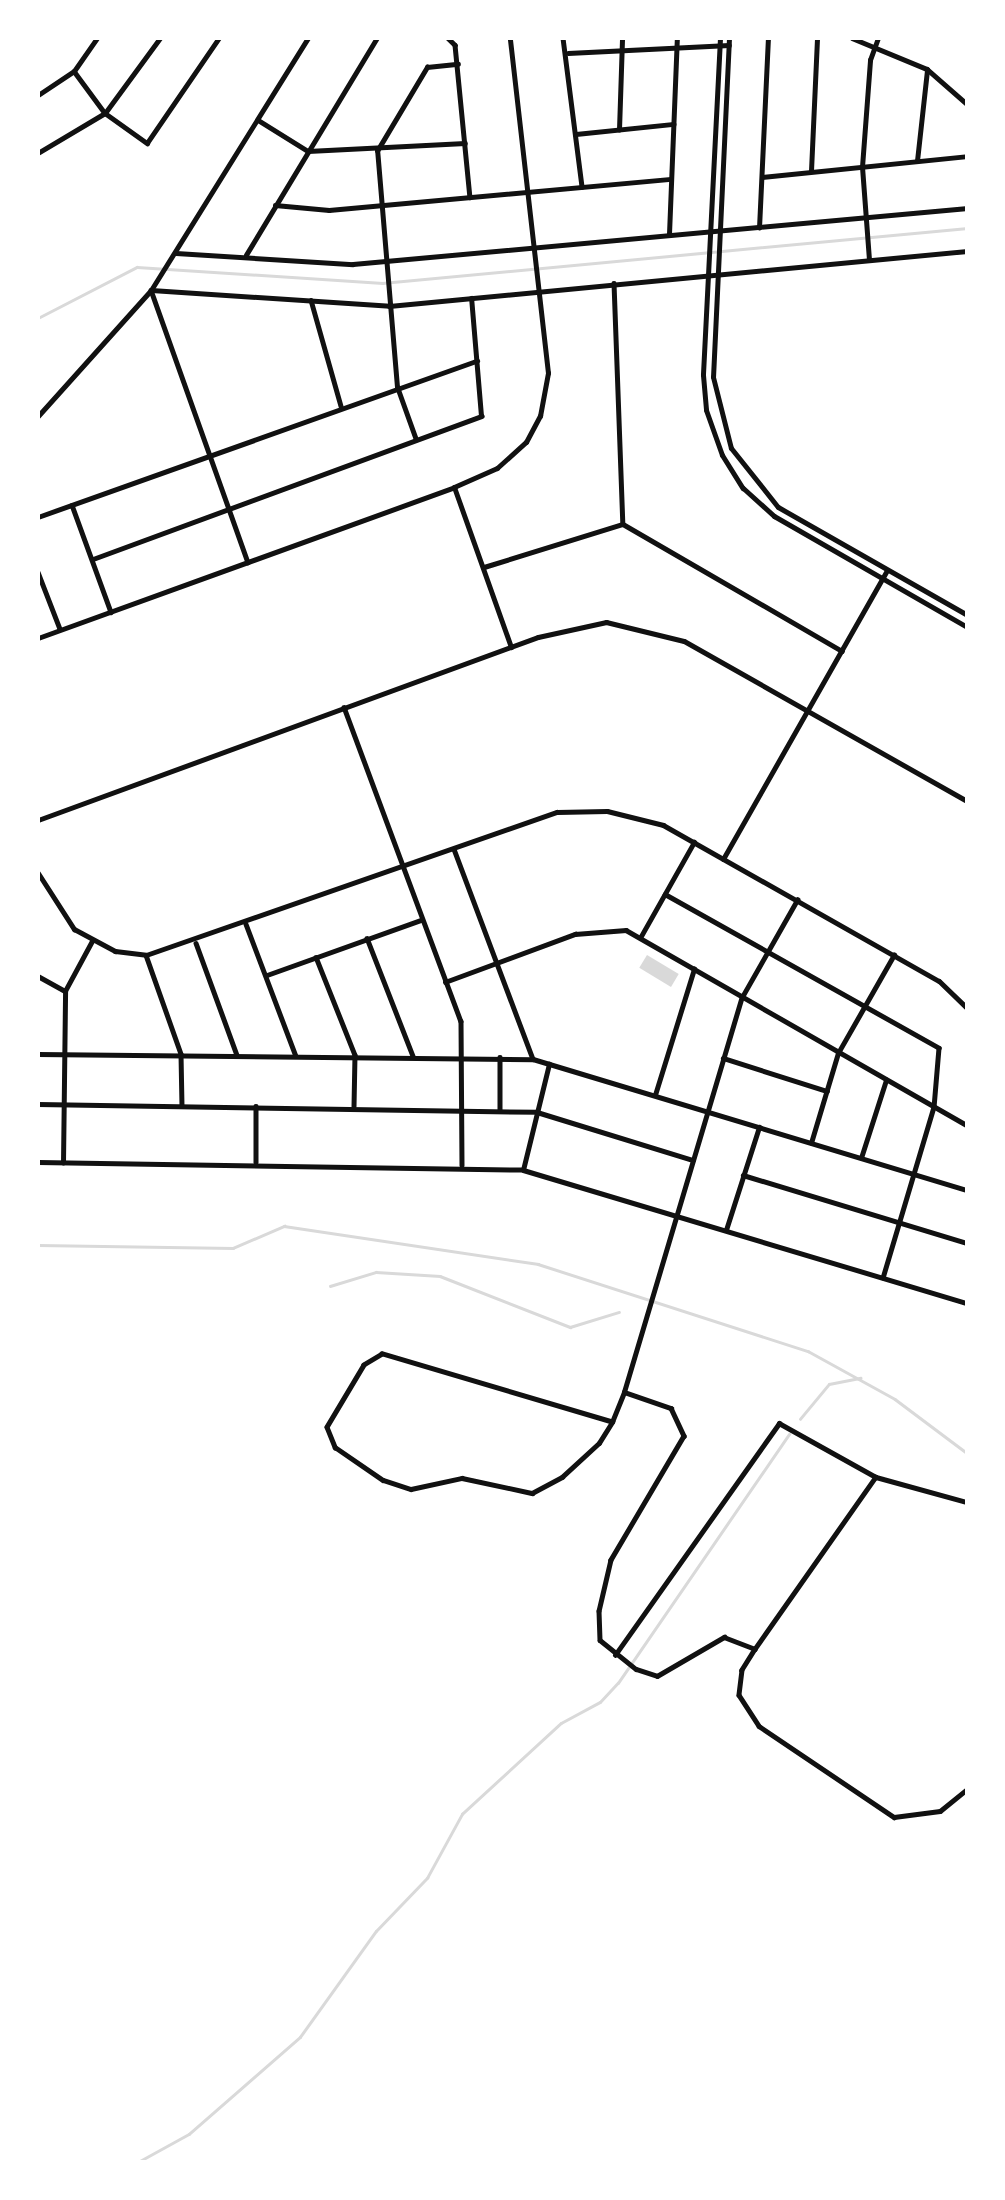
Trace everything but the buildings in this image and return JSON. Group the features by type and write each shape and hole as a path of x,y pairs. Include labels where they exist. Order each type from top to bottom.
{"street":[{"path":"38,95 74,71 97,38"},
{"path":"38,153 105,113 160,38"},
{"path":"74,71 105,113 147,143 219,38"},
{"path":"38,416 151,290 308,38"},
{"path":"246,255 377,38"},
{"path":"448,38 457,64 470,197"},
{"path":"38,638 454,487 516,454 540,415 548,373 531,192 510,38"},
{"path":"563,38 568,52 582,187"},
{"path":"619,130 622,38"},
{"path":"720,38 708,263 706,410 722,455 743,488 774,516 967,627"},
{"path":"759,228 768,38"},
{"path":"811,171 817,38"},
{"path":"852,38 927,69 967,104"},
{"path":"869,260 862,167 874,47 878,38"},
{"path":"568,52 677,41 719,46 729,42 713,377 731,449 778,507 967,615"},
{"path":"669,234 677,41"},
{"path":"416,440 397,387 377,151 427,67 457,64"},
{"path":"917,161 927,69"},
{"path":"258,120 308,150 377,151 465,143"},
{"path":"576,134 673,124"},
{"path":"762,177 967,156"},
{"path":"275,205 381,206 671,179"},
{"path":"176,253 386,262 967,208"},
{"path":"151,290 389,306 614,282 708,276 967,251"},
{"path":"614,282 623,524"},
{"path":"151,290 248,562"},
{"path":"93,559 481,416 471,298"},
{"path":"311,300 341,406"},
{"path":"38,517 341,406 477,361"},
{"path":"454,487 510,647"},
{"path":"72,505 111,612"},
{"path":"484,567 623,524 842,651"},
{"path":"723,859 887,570"},
{"path":"38,572 60,629"},
{"path":"38,820 510,647 586,623 647,627 684,641 967,801"},
{"path":"344,707 421,920 461,1021 463,1165"},
{"path":"38,873 41,887 60,915 92,941 146,955 196,943 454,849 581,810 634,816 694,842 894,955 939,981 967,1008"},
{"path":"640,938 694,842"},
{"path":"454,849 533,1059"},
{"path":"665,894 939,1048 934,1107 883,1278"},
{"path":"612,1422 382,1354 364,1365 327,1427 335,1447 395,1486 462,1478 521,1493 562,1478 612,1422 624,1392 742,997 797,900"},
{"path":"267,975 421,920"},
{"path":"246,924 296,1056"},
{"path":"445,982 575,934 625,930 967,1125"},
{"path":"368,938 413,1056"},
{"path":"63,1163 65,991 92,941"},
{"path":"196,943 237,1055"},
{"path":"146,955 181,1055 183,1105"},
{"path":"811,1143 838,1053 894,955"},
{"path":"316,957 355,1055 354,1106"},
{"path":"656,1095 694,969"},
{"path":"38,976 65,991"},
{"path":"38,1054 355,1055 533,1059 967,1190"},
{"path":"500,1057 500,1109"},
{"path":"723,1058 827,1091"},
{"path":"523,1170 550,1064"},
{"path":"861,1158 887,1080"},
{"path":"38,1104 461,1107 537,1112 694,1160"},
{"path":"256,1106 256,1162"},
{"path":"726,1230 759,1127"},
{"path":"38,1162 463,1165 523,1170 967,1303"},
{"path":"743,1175 967,1243"},
{"path":"624,1392 671,1408 684,1436 611,1560 597,1630 615,1655 636,1669 657,1676 724,1637 755,1649"},
{"path":"615,1655 774,1425 785,1423 876,1477 967,1502"},
{"path":"876,1477 755,1649 738,1682 751,1718 881,1811 924,1817 967,1789"}],"shaded area":[{"path":"647,955 679,974 671,987 639,968"}],"waterway":[{"path":"38,318 137,267 382,283 967,228"},
{"path":"38,1245 233,1248 284,1226 538,1264 808,1351 895,1399 967,1453"},
{"path":"330,1286 376,1272 440,1276 570,1327 619,1312"},
{"path":"800,1419 829,1384 860,1378"},
{"path":"138,2162 189,2134 300,2037 376,1931 427,1878 462,1814 561,1723 600,1702 618,1683 789,1434"}]}
